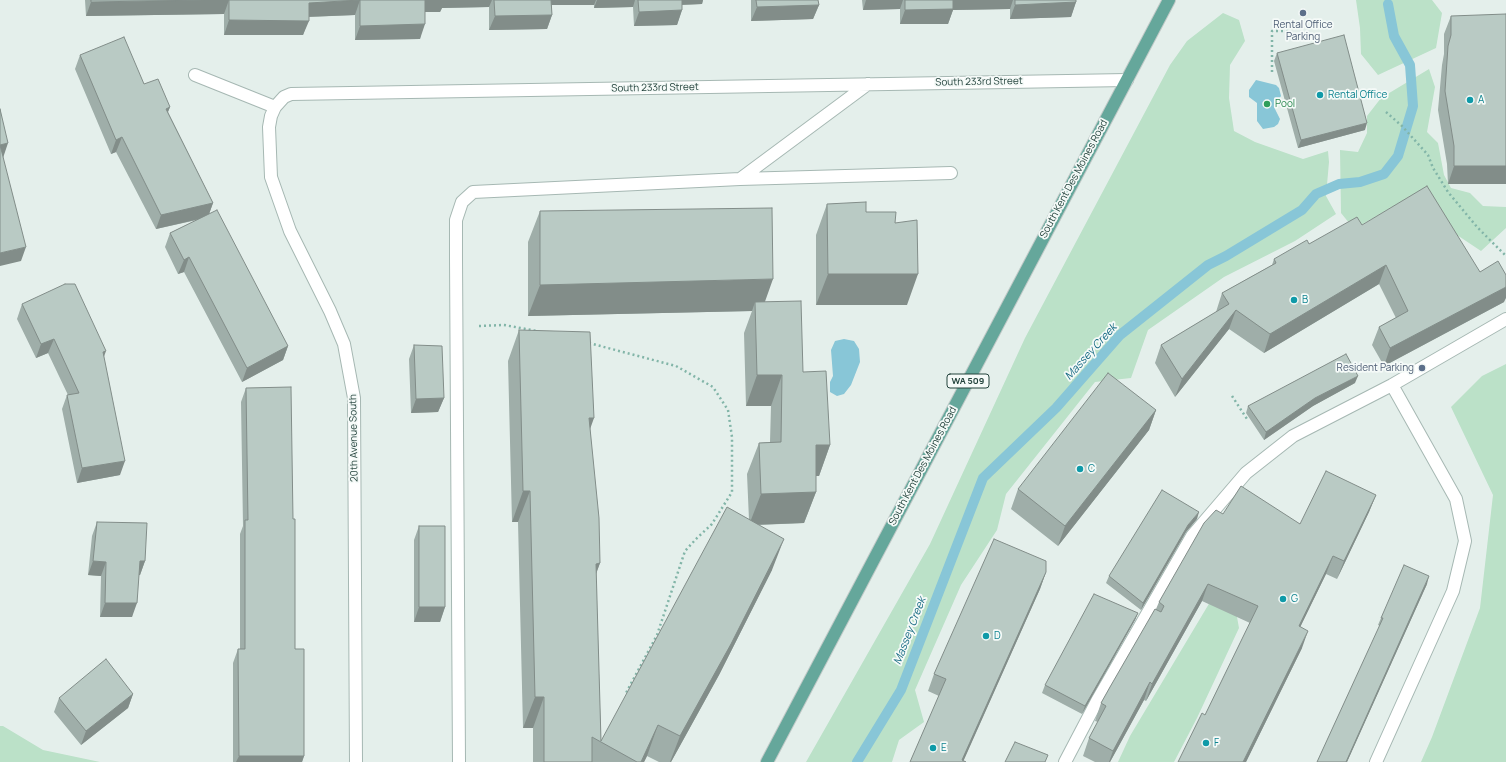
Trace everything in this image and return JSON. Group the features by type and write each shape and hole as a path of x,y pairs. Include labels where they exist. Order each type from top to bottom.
{"main road":[{"name":"South Kent Des Moines Road","path":"768,762 1169,0"}],"street":[{"path":"195,75 275,107"},
{"name":"South 233rd Street","path":"275,107 284,97 291,94 1127,80"},
{"path":"740,179 868,84"},
{"name":"20th Avenue South","path":"275,107 271,116 269,127 271,178 290,231 330,311 344,344 354,398 356,762"},
{"path":"459,762 456,220 462,202 473,192 740,179 951,173"},
{"path":"1065,762 1097,701 1192,536 1246,473 1293,436 1392,386 1506,320"},
{"path":"1376,762 1453,591 1465,541 1456,499 1392,386"}],"path":[{"path":"1272,72 1272,31 1290,31"},
{"path":"1386,112 1402,126 1428,155 1433,168 1448,192 1477,228 1506,256"},
{"path":"456,326 504,325 542,332"},
{"path":"588,342 676,366 713,387 728,410 732,437 732,492 712,524 685,551 657,635 626,693"},
{"path":"1232,396 1247,419"}],"green space":[{"path":"1356,0 1432,0 1442,13 1436,48 1378,75 1361,54 1360,28"},
{"path":"1223,13 1239,20 1245,41 1230,65 1229,98 1234,131 1255,142 1303,159 1328,151 1329,162 1326,196 1336,214 1295,241 1224,277 1148,330 1131,378 1095,382 1006,494 997,530 961,585 915,690 924,722 899,740 892,762 806,762 930,544 1025,338 1170,65 1187,41"},
{"path":"1429,69 1435,87 1427,132 1438,143 1444,175 1451,188 1470,193 1483,206 1506,207 1506,228 1481,251 1454,233 1410,197 1354,229 1341,213 1340,150 1358,152 1367,133 1367,116 1381,98"},
{"path":"1506,364 1506,762 1421,762 1432,737 1480,608 1493,495 1451,407 1482,376"},
{"path":"1250,535 1235,606 1239,628 1197,718 1174,762 1118,762 1130,736"},
{"path":"0,726 3,726 43,750 100,762 0,762"}],"water":[{"name":"Pool","path":"1256,80 1276,85 1279,88 1281,96 1275,105 1275,109 1280,119 1278,124 1274,127 1263,129 1257,121 1257,103 1249,97 1249,90"},
{"path":"844,339 854,341 859,349 860,362 851,385 844,394 837,396 830,392 830,382 833,376 831,350 835,341"}],"building":[{"path":"91,0 205,0 91,2"},
{"path":"229,0 360,0 309,3 309,21 229,20"},
{"path":"360,0 425,0 425,24 360,26"},
{"path":"494,0 551,0 552,15 495,16"},
{"path":"638,0 682,0 682,10 639,12"},
{"path":"756,0 818,0 819,5 757,7"},
{"path":"905,0 953,0 953,9 905,10"},
{"path":"1015,0 1076,0 1076,2 1015,5"},
{"name":"A","path":"1506,14 1506,166 1454,166 1454,146 1445,91 1448,46 1451,35 1451,16"},
{"name":"Rental Office","path":"1344,35 1367,123 1301,140 1277,53"},
{"path":"124,37 144,84 158,79 170,107 166,109 213,203 161,215 122,137 116,140 80,55"},
{"path":"0,109 8,143 0,145"},
{"path":"0,145 26,247 0,253"},
{"path":"1427,186 1480,272 1498,261 1506,275 1506,287 1390,348 1379,327 1408,311 1386,265 1270,334 1236,310 1182,379 1161,345 1229,304 1222,293 1276,263 1274,259 1307,240 1309,244 1357,217 1362,225"},
{"path":"866,202 866,212 896,212 895,223 917,220 918,274 828,274 827,204"},
{"path":"772,208 773,279 540,285 540,211"},
{"path":"217,210 288,346 247,368 189,257 184,260 170,233"},
{"path":"65,284 75,284 106,351 103,352 125,461 82,468 67,395 79,393 54,339 41,344 22,304"},
{"path":"801,301 803,372 826,371 830,445 816,445 816,492 761,494 759,443 781,442 782,375 757,375 755,302"},
{"path":"519,330 590,332 594,418 589,418 599,518 600,563 596,564 601,741 727,507 784,539 731,644 680,736 658,725 641,762 637,762 592,737 592,762 544,762 544,697 535,697 530,491 523,491"},
{"path":"414,345 442,346 444,398 416,399"},
{"path":"1346,354 1358,376 1315,398 1266,432 1248,406"},
{"name":"C","path":"1108,373 1156,410 1065,526 1018,489"},
{"path":"291,387 293,519 295,519 295,649 304,649 304,756 239,756 238,649 245,649 245,520 248,520 246,388"},
{"path":"1326,471 1376,495 1344,561 1333,556 1299,626 1308,631 1243,762 1178,762 1202,713 1205,715 1258,606 1208,584 1152,684 1150,682 1113,751 1089,738 1106,706 1101,703 1155,609 1161,612 1164,606 1159,602 1204,523 1216,510 1223,514 1241,486 1300,524"},
{"path":"1162,490 1199,512 1188,525 1143,603 1109,576"},
{"path":"97,522 147,523 145,561 140,561 137,603 105,603 106,562 93,561"},
{"path":"419,526 445,526 445,607 419,607"},
{"name":"D","path":"994,539 1046,561 1046,572 962,760 966,762 910,762 946,679 934,674"},
{"path":"1404,565 1429,576 1346,762 1317,762 1383,618 1381,618"},
{"path":"1094,594 1138,613 1085,706 1045,685"},
{"path":"106,659 133,694 86,731 59,698"},
{"path":"1015,742 1048,755 1045,762 1005,762"}],"waterway":[{"name":"Massey Creek","path":"857,762 901,690 983,478 1056,408 1120,335 1208,265 1226,256 1302,210 1316,194 1339,184 1360,182 1384,174 1398,156 1413,106 1410,65 1394,36 1388,4"}],"place":[{"name":"Rental Office Parking","path":"1303,13"},
{"name":"Rental Office","path":"1320,95"},
{"name":"A","path":"1470,100"},
{"name":"Pool","path":"1267,104"},
{"name":"B","path":"1294,300"},
{"name":"Resident Parking","path":"1422,368"},
{"name":"C","path":"1080,469"},
{"name":"G","path":"1283,599"},
{"name":"D","path":"986,636"},
{"name":"F","path":"1206,743"},
{"name":"E","path":"933,748"}]}
